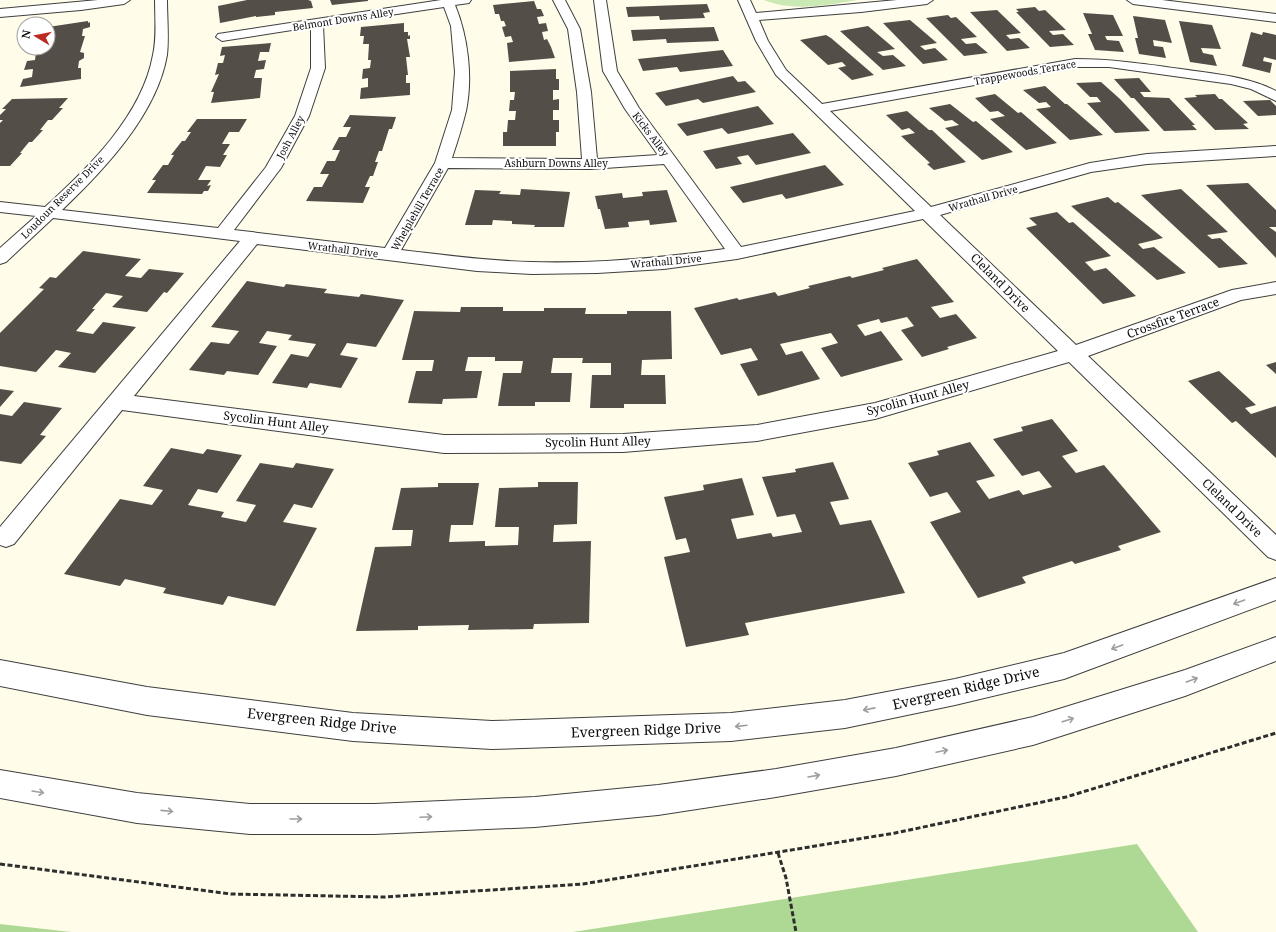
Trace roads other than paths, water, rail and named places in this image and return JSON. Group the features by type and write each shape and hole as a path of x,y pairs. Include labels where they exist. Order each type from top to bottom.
{"street":[{"path":"3,16 16,0"},
{"path":"3,16 124,0"},
{"name":"Loudoun Reserve Drive","path":"0,258 90,173 126,131 145,98 158,63 161,35 161,0"},
{"name":"Belmont Downs Alley","path":"222,37 447,1 465,0"},
{"path":"559,0 574,29 584,92 590,164"},
{"name":"Kicks Alley","path":"600,0 610,71 632,109 737,253"},
{"name":"Cleland Drive","path":"744,0 762,41 781,72 818,109 929,213 1072,354 1276,550"},
{"path":"752,17 861,8 927,0"},
{"path":"1134,0 1276,18"},
{"name":"Whelplehill Terrace","path":"390,255 443,163 459,110 462,72 457,26 447,1"},
{"name":"Josh Alley","path":"222,234 273,168 302,116 318,68 316,23"},
{"name":"Trappewoods Terrace","path":"818,109 1075,63 1109,62 1231,80 1256,86 1276,97"},
{"name":"Wrathall Drive","path":"0,207 477,265 532,268 664,263 737,253 929,213 1090,168 1147,160 1276,151"},
{"name":"Ashburn Downs Alley","path":"443,163 590,164 669,160"},
{"path":"6,537 252,238"},
{"name":"Crossfire Terrace","path":"1072,354 1238,294 1276,288"},
{"name":"Sycolin Hunt Alley","path":"117,402 444,444 624,443 757,433 876,411 1072,354"},
{"name":"Evergreen Ridge Drive","path":"0,673 147,700 353,727 492,734 731,727 845,714 954,692 1064,666 1276,589"},
{"path":"0,784 137,808 250,819 381,819 535,812 658,800 776,783 896,762 1033,731 1185,683 1276,649"}]}
